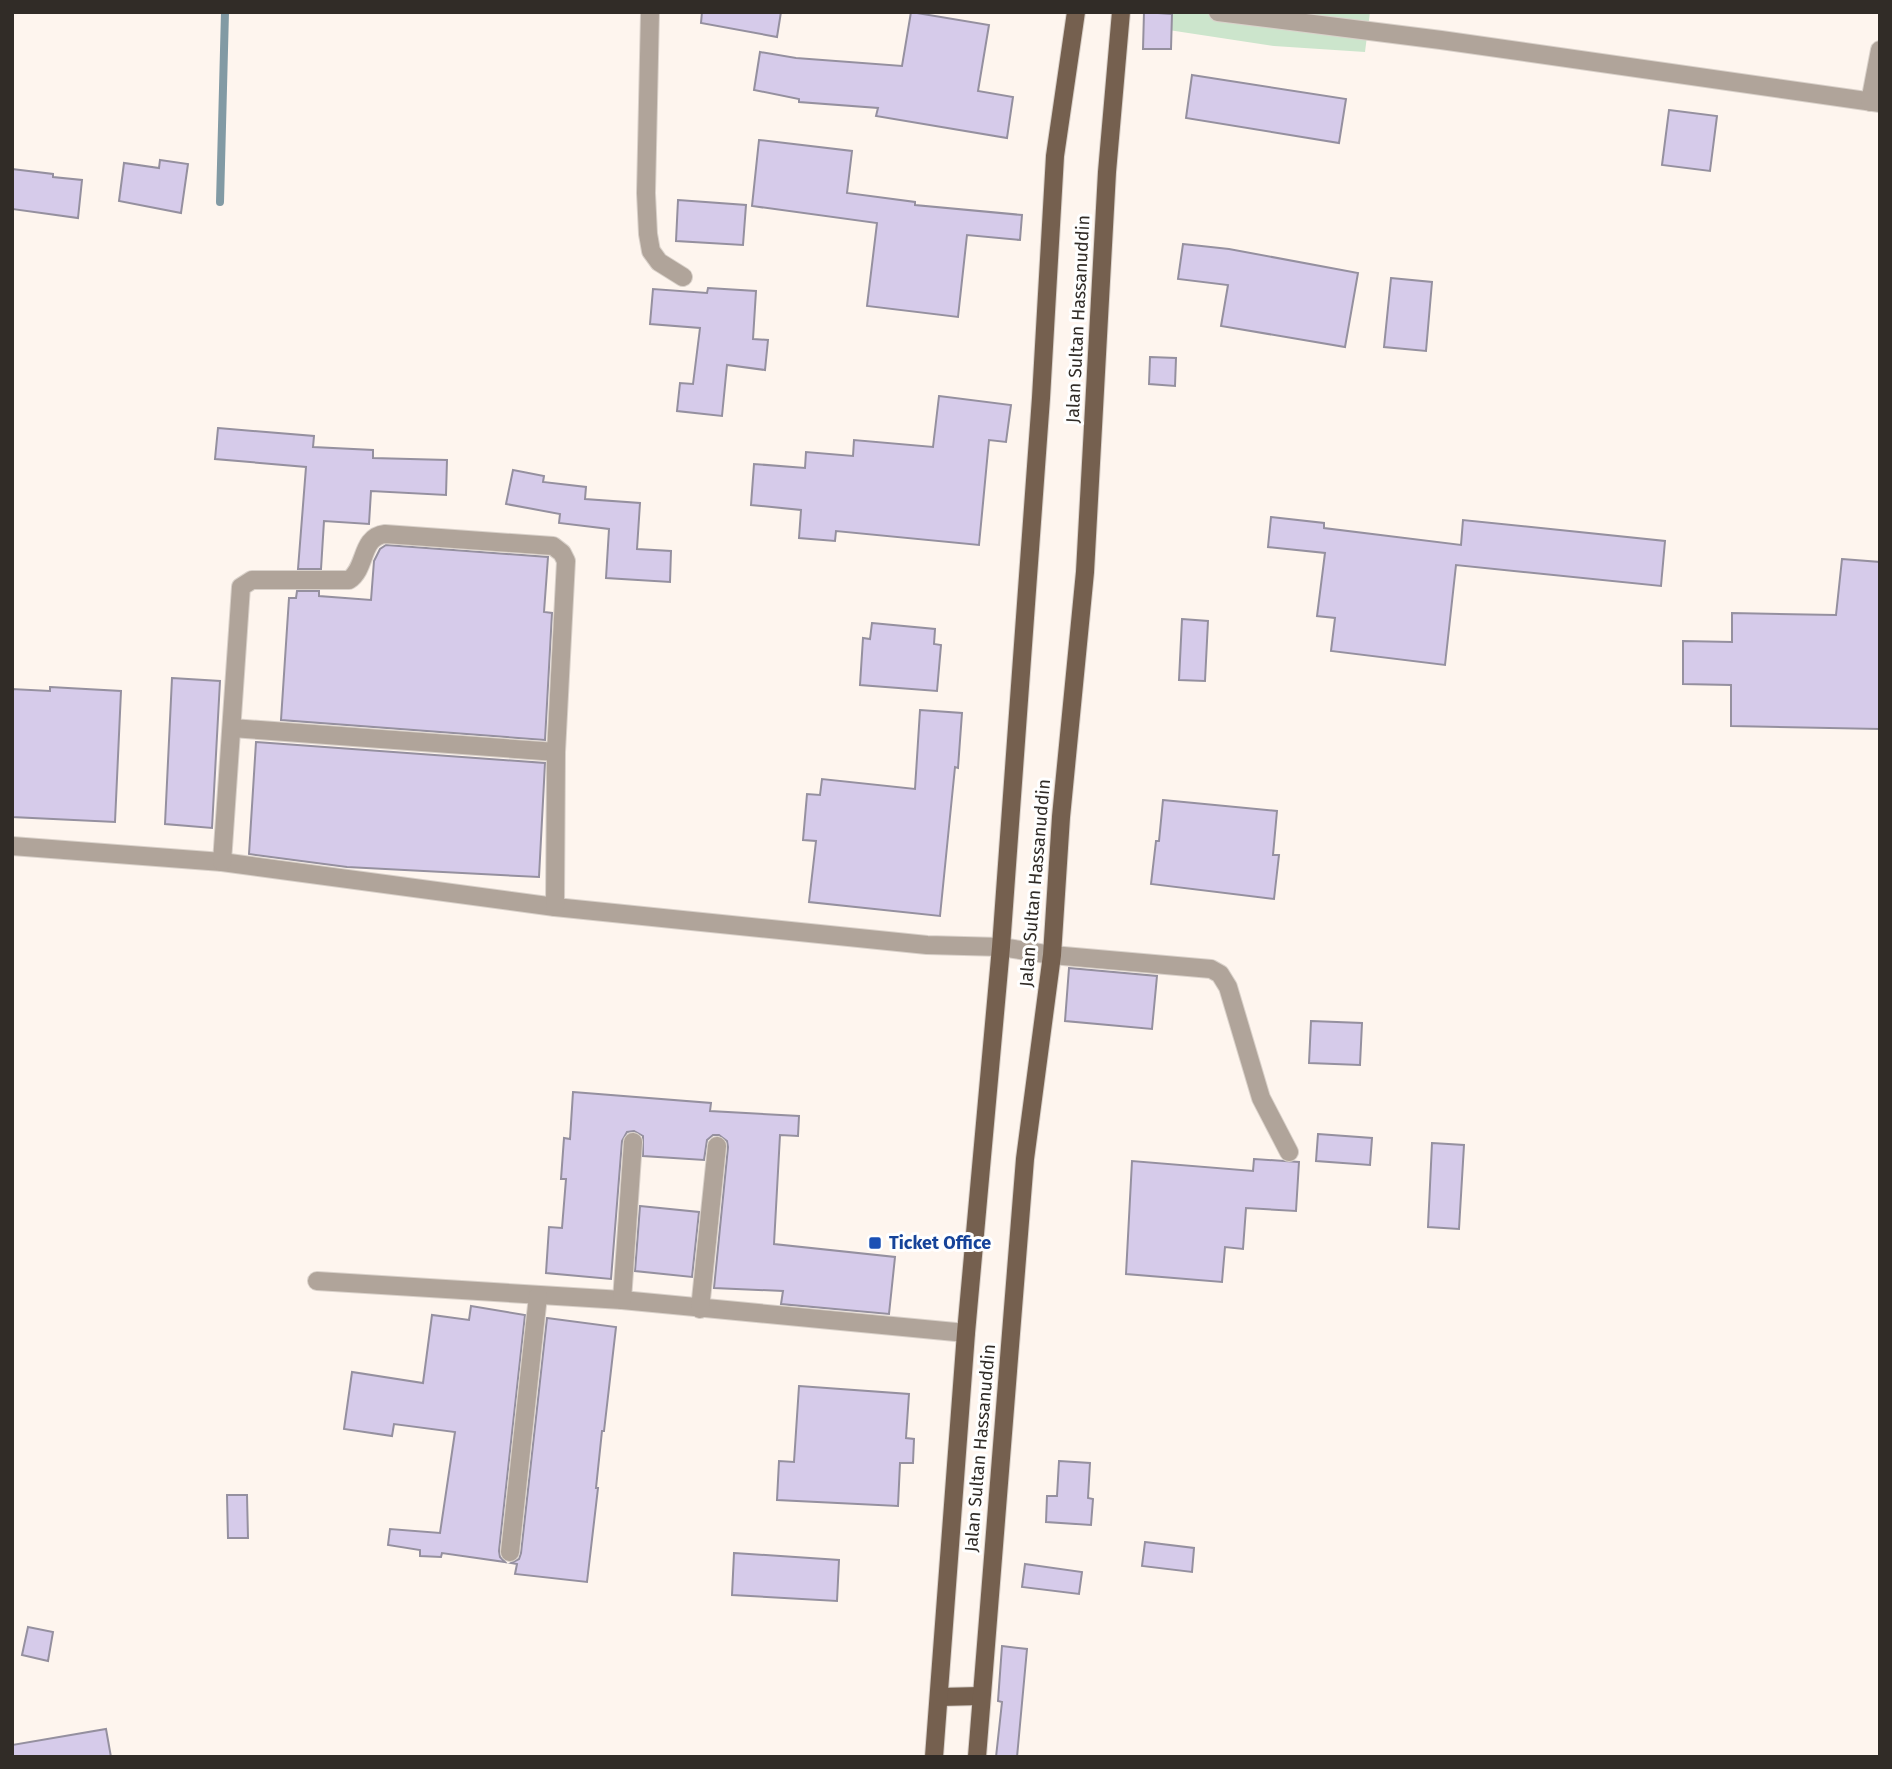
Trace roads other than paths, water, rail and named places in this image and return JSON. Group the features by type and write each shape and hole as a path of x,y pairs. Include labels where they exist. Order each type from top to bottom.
{"main road":[{"name":"Jalan Sultan Hassanuddin","path":"934,1757 966,1333 1001,947 1041,398 1055,156 1076,12"},
{"name":"Jalan Sultan Hassanuddin","path":"977,1757 1026,1159 1052,955 1061,817 1085,572 1108,158 1121,12"},
{"path":"939,1697 981,1696"}],"street":[{"path":"650,12 646,192 648,234 651,251 659,262 683,277"},
{"path":"1218,12 1341,20 1875,103 1880,50"},
{"path":"222,862 239,592 245,583 252,580 349,580 356,574 370,540 376,535 553,546 562,553 566,561 556,752 555,907"},
{"path":"232,728 556,752"},
{"path":"12,846 222,862 555,907 927,945 1001,947 1052,955 1211,969 1220,974 1228,987 1261,1098 1289,1152"},
{"path":"622,1300 633,1142"},
{"path":"700,1309 717,1146"},
{"path":"317,1282 622,1300 966,1333"},
{"path":"510,1552 538,1296"}],"waterway":[{"path":"220,202 225,12"}],"place":[{"name":"Ticket Office","path":"875,1243"}]}
